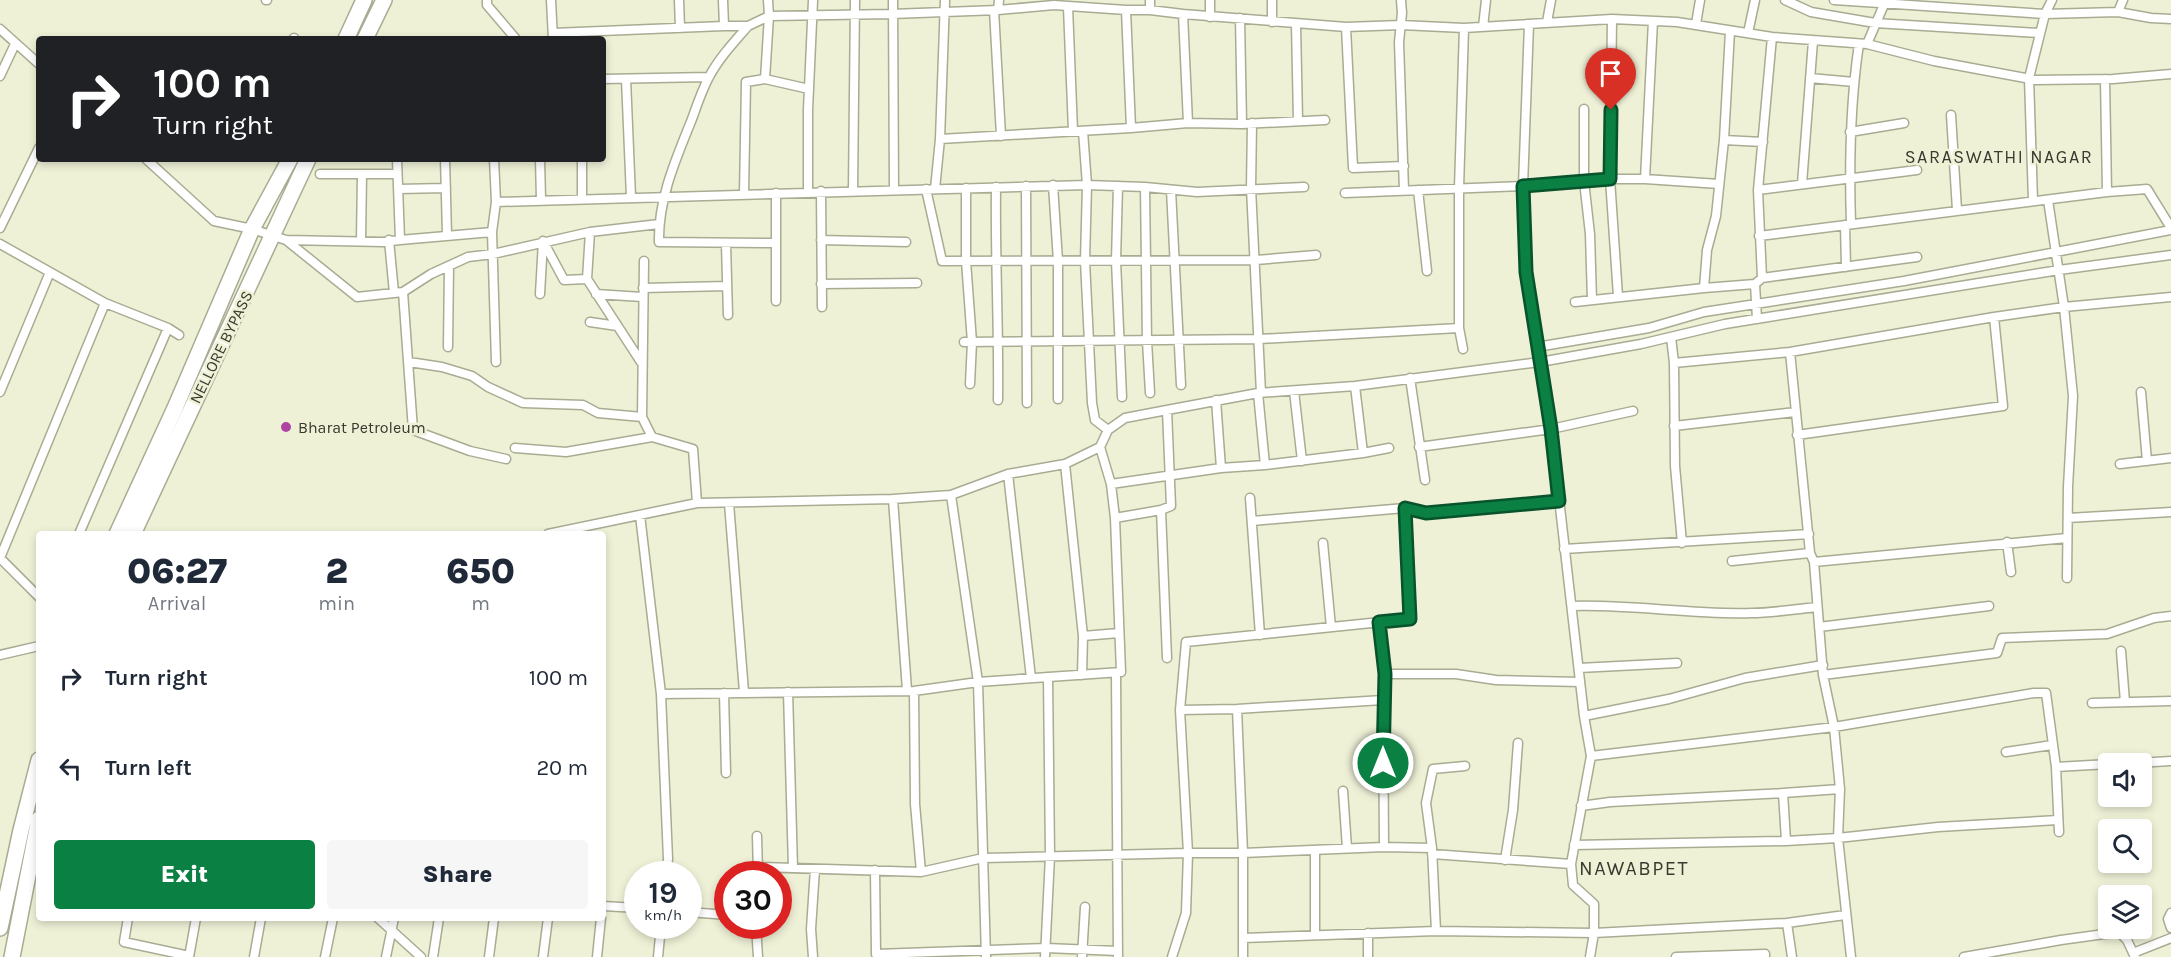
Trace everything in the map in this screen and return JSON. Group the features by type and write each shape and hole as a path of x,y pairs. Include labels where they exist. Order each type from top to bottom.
{"highway":[{"path":"366,36 384,0"},
{"path":"347,36 359,2"},
{"name":"NELLORE BYPASS","path":"118,531 171,418 252,229 288,162"},
{"name":"NELLORE BYPASS","path":"134,531 279,238 307,162"},
{"path":"0,928 36,772"},
{"path":"12,957 36,834"}],"street":[{"path":"487,0 487,6 513,36"},
{"path":"551,0 553,36 748,26"},
{"path":"679,0 680,28"},
{"path":"723,0 724,26"},
{"path":"765,79 768,0"},
{"path":"808,192 813,0"},
{"path":"853,191 855,0"},
{"path":"893,0 894,190"},
{"path":"945,0 940,139 931,189 942,261 1256,260 1316,255"},
{"path":"999,0 996,10 1001,136"},
{"path":"1210,0 1210,17"},
{"path":"1272,0 1272,22"},
{"path":"1401,0 1399,64 1404,191"},
{"path":"1483,27 1486,0"},
{"path":"1547,22 1551,0"},
{"path":"1696,24 1700,0"},
{"path":"1748,33 1755,0"},
{"path":"1785,0 1811,12 1875,23 2040,33"},
{"path":"2033,201 2029,78 2045,14 2052,0"},
{"path":"2118,12 2124,0"},
{"path":"1840,1 1886,2 2045,14 2118,12 2171,19"},
{"path":"776,243 659,242 659,224 664,196 709,77 748,26 769,16 856,16 996,10 1054,2 1068,7 1126,10 1150,5 1183,14 1346,27 1401,25 1464,28 1612,19 1696,24 1772,37 1863,44 1934,61 2029,78 2105,79 2171,74"},
{"path":"1846,267 1850,132 1854,82 1863,44 1886,2"},
{"path":"1068,7 1073,131"},
{"path":"1126,10 1131,128"},
{"path":"1183,14 1188,123"},
{"path":"1240,18 1242,124"},
{"path":"1612,19 1610,179 1618,296"},
{"path":"1645,179 1653,21"},
{"path":"1296,24 1298,121"},
{"path":"1529,24 1523,186 1526,272 1551,429 1584,716 1591,756 1571,864 1573,885 1594,904 1594,933 1590,957"},
{"path":"1346,27 1353,168 1404,166"},
{"path":"1463,349 1459,328 1459,188 1464,28"},
{"path":"0,29 36,62"},
{"path":"1704,288 1707,250 1716,216 1724,140 1730,30"},
{"path":"1762,278 1758,190 1772,37"},
{"path":"1802,184 1813,41"},
{"path":"0,76 15,44"},
{"path":"606,79 709,77"},
{"path":"1810,78 1854,82"},
{"path":"626,79 631,197"},
{"path":"744,194 746,82 765,79 809,89"},
{"path":"2105,79 2107,192"},
{"path":"1584,109 1584,182 1590,234 1592,300"},
{"path":"1951,115 1957,210"},
{"path":"940,139 1188,123 1242,124 1325,120"},
{"path":"1252,123 1251,188 1265,465"},
{"path":"1850,132 1904,123"},
{"path":"1083,130 1087,185 1085,261 1095,420 1108,430"},
{"path":"1724,140 1763,142"},
{"path":"0,228 36,154"},
{"path":"149,162 214,221 252,229 279,238 400,240 492,232"},
{"path":"397,162 400,240"},
{"path":"445,162 447,236"},
{"path":"494,162 496,202 492,232 496,362"},
{"path":"540,162 541,200"},
{"path":"582,162 582,199"},
{"path":"1758,190 1917,170"},
{"path":"320,174 398,174"},
{"path":"361,241 362,174"},
{"path":"1345,193 1523,186 1610,179 1719,184"},
{"path":"496,202 1053,185 1145,187 1197,192 1304,187"},
{"path":"1053,185 1058,261 1058,399"},
{"path":"1026,186 1027,403"},
{"path":"1118,186 1116,261 1122,397"},
{"path":"996,187 998,400"},
{"path":"1145,187 1150,393"},
{"path":"398,189 446,188"},
{"path":"966,188 970,384"},
{"path":"1538,347 1649,328 1704,312 1904,281 2171,229 2147,189 1957,210 1759,236"},
{"path":"1171,190 1181,385"},
{"path":"1418,190 1428,271"},
{"path":"821,192 822,307"},
{"path":"776,193 776,301"},
{"path":"2048,200 2064,307 2073,396 2067,578"},
{"path":"279,238 357,297 399,292 468,257 493,254 590,232 659,224"},
{"path":"590,232 587,279 642,362"},
{"path":"389,240 409,362 413,429 470,451 506,459"},
{"path":"821,240 906,242"},
{"path":"543,242 564,280 587,279"},
{"path":"540,294 543,242"},
{"path":"0,244 105,303 168,328 179,335"},
{"path":"726,244 728,315"},
{"path":"563,531 697,503 893,499 951,495 1008,474 1065,464 1100,447 1108,430 1125,418 1216,400 1260,393 1355,386 1540,362 1641,344 1757,319 2059,270 2171,255"},
{"path":"1575,302 1755,284 1762,278 1917,257"},
{"path":"644,261 642,417 652,437"},
{"path":"448,347 449,266"},
{"path":"0,392 50,272"},
{"path":"821,284 917,283"},
{"path":"1755,284 1757,319"},
{"path":"596,294 727,286"},
{"path":"1674,363 1790,352 1994,317 2064,307 2171,297"},
{"path":"36,594 0,558 105,303"},
{"path":"1797,435 2003,405 1994,317"},
{"path":"590,322 617,326"},
{"path":"80,531 168,328"},
{"path":"968,342 1260,339 1459,328"},
{"path":"1671,337 1674,363 1674,466 1682,543"},
{"path":"1790,352 1823,675 1834,727 1840,789 1838,838 1851,957"},
{"path":"409,362 442,367 472,376 488,387 524,403 583,405 598,413 642,417"},
{"path":"1410,378 1425,480"},
{"path":"1355,386 1364,453"},
{"path":"1294,391 1302,461"},
{"path":"2141,392 2147,461"},
{"path":"1216,400 1221,468"},
{"path":"1115,518 1161,510 1171,506 1167,410"},
{"path":"1419,447 1551,429 1633,411"},
{"path":"1674,426 1795,412"},
{"path":"515,448 566,452 652,437 693,449 697,503"},
{"path":"661,694 910,690 1048,676 1121,672 1115,518 1111,484 1100,447"},
{"path":"1111,484 1389,448"},
{"path":"2120,464 2171,458"},
{"path":"1065,464 1083,636 1082,675"},
{"path":"1008,474 1030,678"},
{"path":"951,495 978,682 986,954"},
{"path":"1250,498 1260,635"},
{"path":"893,499 910,690 915,804 921,872"},
{"path":"1252,521 1405,508 1426,513 1559,501"},
{"path":"729,502 744,692"},
{"path":"1172,957 1186,913 1188,853 1180,710 1186,642 1410,619 1405,508"},
{"path":"1161,510 1167,658"},
{"path":"2068,518 2171,512"},
{"path":"639,515 661,694 668,861"},
{"path":"1564,549 1809,534"},
{"path":"1732,561 2067,538"},
{"path":"2007,542 2011,572"},
{"path":"1323,543 1330,627"},
{"path":"1572,606 1603,605 1752,613 1817,607"},
{"path":"1819,627 1989,606"},
{"path":"1823,675 1997,654 2002,638 2107,634 2154,618 2171,616"},
{"path":"1379,622 1385,674 1383,700 1384,847"},
{"path":"1083,636 1119,633"},
{"path":"0,655 36,647"},
{"path":"2121,651 2125,702"},
{"path":"1579,668 1677,663"},
{"path":"1584,716 1669,699 1745,678 1822,665"},
{"path":"875,870 876,954 1118,954 1116,673"},
{"path":"1385,674 1456,674 1496,680 1580,682"},
{"path":"1046,953 1050,856 1048,676"},
{"path":"788,692 793,868 921,872 983,858 1243,853 1384,847 1505,860 1571,864"},
{"path":"724,693 726,773"},
{"path":"1591,756 1834,727 2034,693 2046,693 2056,767 2059,832"},
{"path":"1180,710 1238,710 1383,700"},
{"path":"2092,703 2171,701"},
{"path":"1238,710 1243,853 1243,957"},
{"path":"1505,860 1513,810 1518,743"},
{"path":"2006,753 2052,745"},
{"path":"2152,762 2171,761"},
{"path":"2056,767 2098,765"},
{"path":"1436,931 1432,851 1426,803 1433,769 1465,766"},
{"path":"1581,806 1610,802 1840,789"},
{"path":"1343,791 1347,848"},
{"path":"1783,793 1786,841"},
{"path":"1574,845 1786,841 1838,838 1938,826 2058,820"},
{"path":"757,836 758,861"},
{"path":"1315,850 1316,935"},
{"path":"813,957 811,929 815,869"},
{"path":"606,906 624,907"},
{"path":"1082,953 1085,907"},
{"path":"2171,913 2168,919 2171,927"},
{"path":"1243,938 1436,931 1594,933 1787,922 1845,915"},
{"path":"128,921 124,942 189,956 195,921"},
{"path":"254,957 260,921"},
{"path":"325,957 332,921"},
{"path":"382,921 421,957"},
{"path":"386,957 394,921"},
{"path":"433,957 439,921"},
{"path":"489,957 494,921"},
{"path":"543,957 548,921"},
{"path":"597,957 601,921"},
{"path":"1787,922 1792,957"},
{"path":"1964,957 1994,955 2061,940 2119,932 2127,940 2134,955 2171,938"},
{"path":"1368,933 1368,957"},
{"path":"658,957 660,939"},
{"path":"757,939 758,957"},
{"path":"1676,957 1765,954 1765,957"}],"place":[{"name":"Bharat Petroleum","path":"286,427"}],"district":[{"name":"SARASWATHI NAGAR","path":"1999,157"},
{"name":"NAWABPET","path":"1634,868"}],"route":[{"path":"1383,763 1385,674 1379,622 1410,619 1405,508 1426,513 1559,501 1551,429 1526,272 1523,186 1610,179 1611,110"}]}
